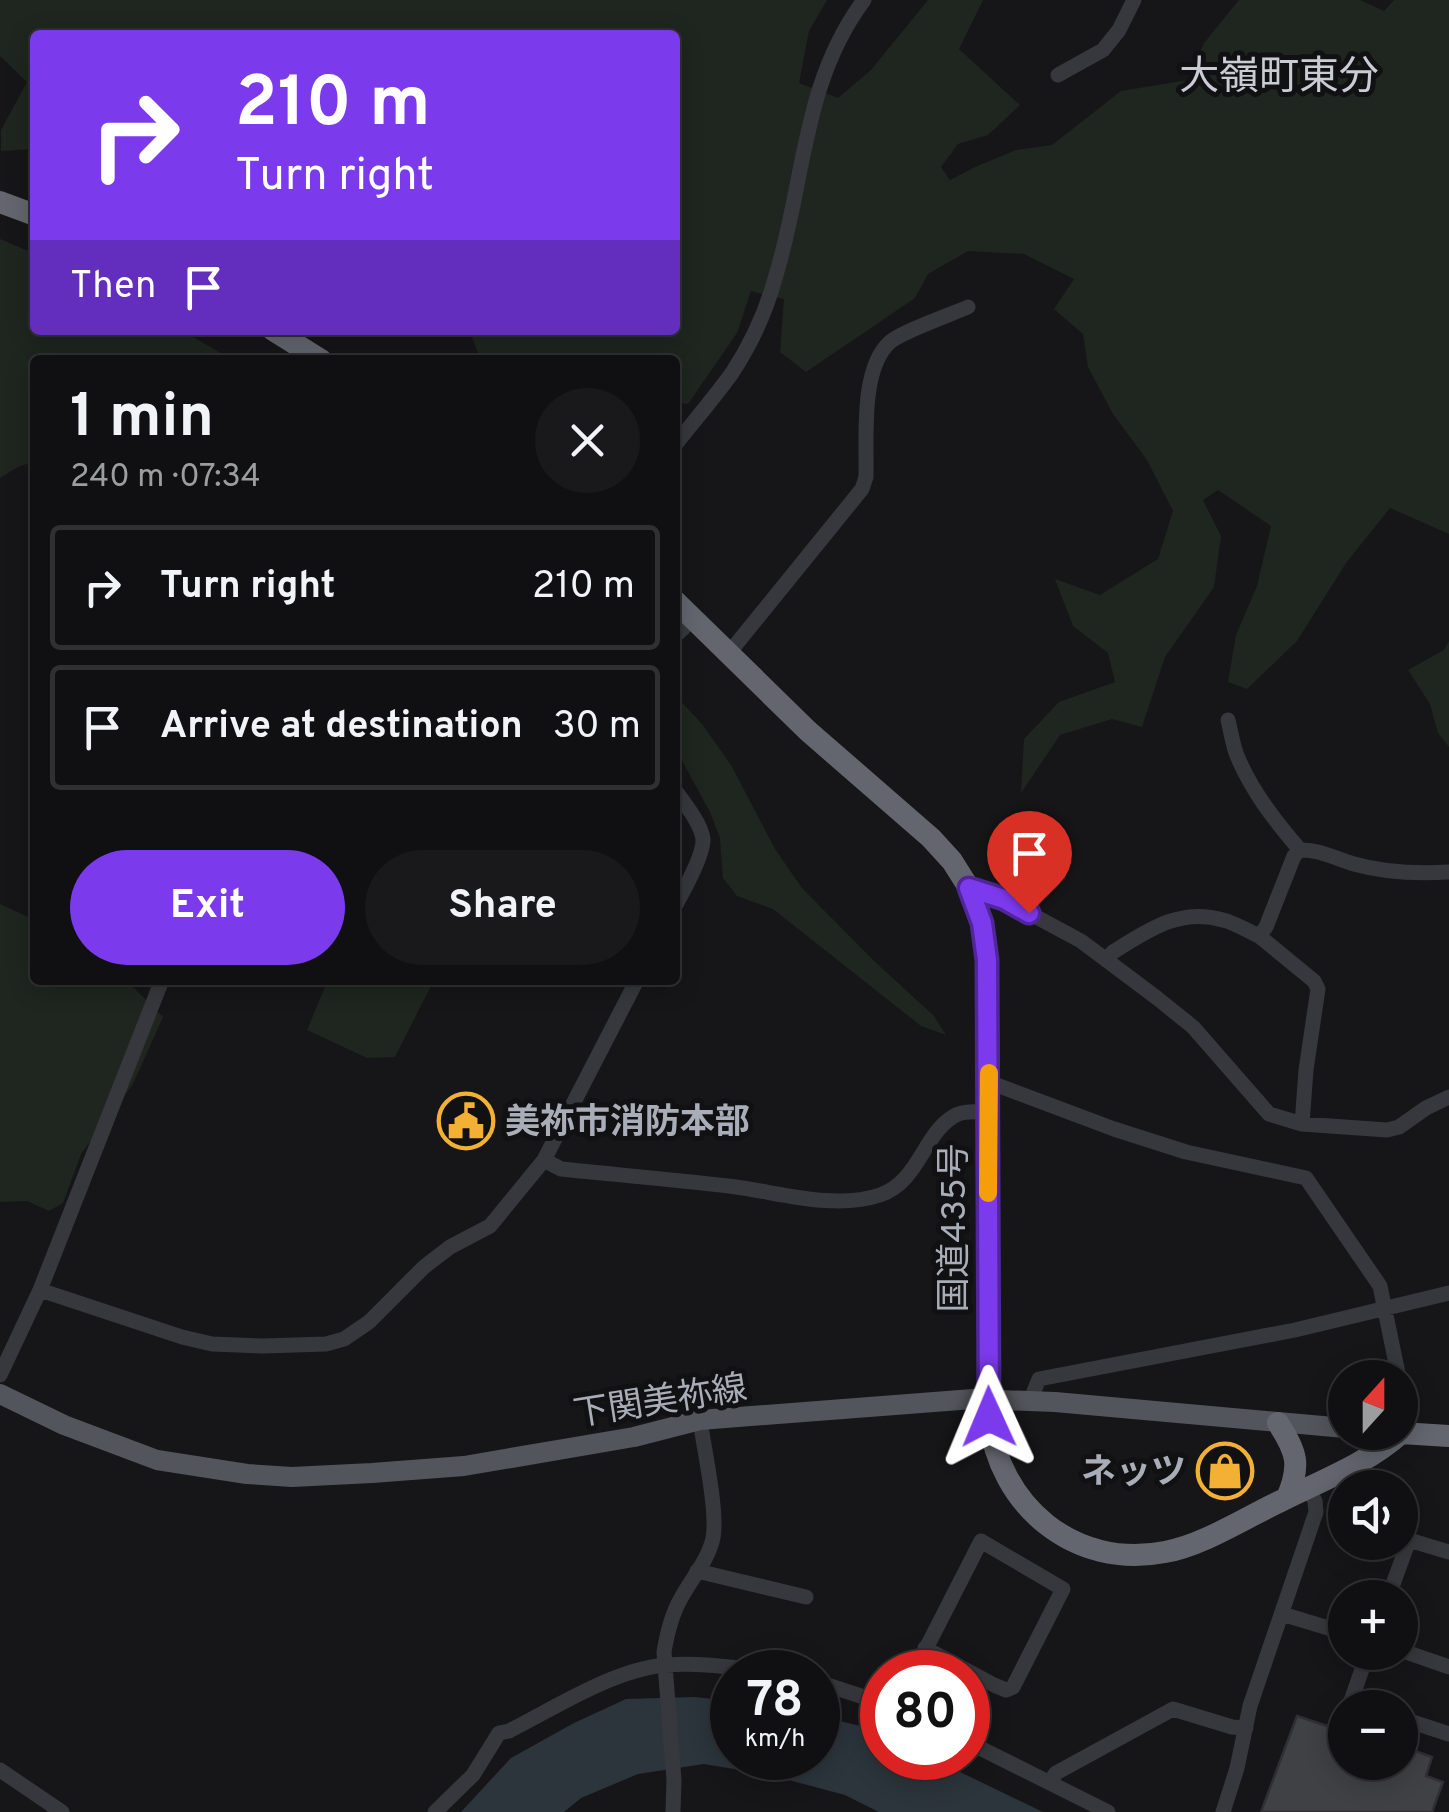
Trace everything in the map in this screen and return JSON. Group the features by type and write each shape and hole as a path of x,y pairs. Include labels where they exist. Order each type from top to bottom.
{"highway":[{"path":"0,202 30,213"},
{"path":"281,335 313,355"},
{"name":"国道435号","path":"680,605 808,731 931,838 969,888 982,923 987,960 989,1417 1000,1466 1023,1502 1051,1529 1082,1546 1130,1555 1166,1552 1190,1544 1381,1450"},
{"path":"1278,1423 1292,1445 1297,1493"},
{"path":"1418,1434 1449,1436"}],"main road":[{"name":"下関美祢線","path":"0,1394 64,1425 157,1460 277,1476 464,1466 634,1437 700,1420 973,1399 1328,1427"}],"street":[{"path":"680,439 733,371 765,307 790,222 818,90 864,0"},
{"path":"1058,75 1102,50 1119,30 1134,0"},
{"path":"730,653 862,489 874,364 891,340 968,307"},
{"path":"680,631 694,618"},
{"path":"1228,720 1236,756 1250,782 1266,809 1300,850"},
{"path":"680,798 703,840 680,895"},
{"path":"1260,936 1300,850 1389,872 1449,872"},
{"path":"969,888 1004,899 1081,941 1194,1027 1269,1114 1302,1124 1387,1130 1449,1098"},
{"path":"1106,960 1112,952 1166,920 1204,917 1223,920 1260,936 1314,981 1318,989 1302,1124"},
{"path":"0,1375 40,1290 160,985"},
{"path":"40,1290 182,1338 212,1344 326,1344 344,1339 369,1322 450,1247 490,1226 544,1160 634,985"},
{"path":"989,1082 1186,1152 1306,1178 1380,1286 1396,1360"},
{"path":"544,1160 562,1169 855,1200 882,1195 900,1183 952,1116 988,1112"},
{"path":"1030,1402 1038,1379 1242,1341 1449,1293"},
{"path":"673,1812 674,1780 664,1672 667,1633 706,1559 714,1525 700,1420"},
{"path":"1223,1812 1250,1706 1316,1512 1315,1501 1297,1493"},
{"path":"1395,1580 1409,1540 1449,1552"},
{"path":"981,1541 1063,1589 1013,1687 1006,1690 925,1648 981,1541"},
{"path":"697,1571 806,1597"},
{"path":"1282,1614 1328,1628"},
{"path":"1418,1656 1449,1667"},
{"path":"434,1812 474,1775 499,1733 510,1731 588,1689 710,1665"},
{"path":"1050,1782 1056,1773 1173,1709 1246,1728"},
{"path":"1418,1724 1449,1734"},
{"path":"990,1753 1108,1812"},
{"path":"0,1770 62,1812"}],"shaded area":[{"path":"0,0 827,0 809,31 799,83 838,98 871,70 928,0 983,0 959,49 1020,105 988,135 958,144 941,167 950,180 1016,150 1052,145 1121,91 1188,80 1204,43 1239,0 1360,0 1384,11 1394,0 1449,0 1449,534 1390,508 1346,563 1297,641 1247,689 1228,682 1236,635 1257,586 1271,526 1218,490 1203,500 1221,536 1214,587 1165,657 1142,727 1112,719 1060,735 1021,793 1024,739 1059,702 1115,682 1108,653 1073,626 1055,579 1100,595 1158,559 1173,511 1147,460 1113,414 1088,367 1083,334 1054,309 1074,279 1024,254 968,251 928,274 915,298 806,372 780,352 784,299 751,291 737,333 688,404 680,403 680,355 479,355 471,335 680,335 680,30 30,30 30,149 1,151 1,130 27,82 0,56"},
{"path":"0,239 30,252 30,335 190,335 224,355 30,355 30,463 0,478"},
{"path":"1449,641 1449,747 1438,733 1430,704 1408,670 1444,650"},
{"path":"680,700 731,765 775,849 802,888 934,1016 946,1035 921,1026 773,909 737,896 723,878 720,838 680,757"},
{"path":"0,904 30,918 30,985 131,985 163,1017 133,1084 81,1154 63,1203 49,1211 27,1201 0,1202"},
{"path":"326,985 431,985 395,1057 367,1058 307,1030"},
{"path":"626,1699 710,1699 710,1765 638,1774 581,1798 564,1812 461,1812 511,1758"},
{"path":"840,1721 860,1726 860,1780 977,1780 1043,1812 879,1812 845,1795 789,1780 840,1780"}],"building":[{"path":"1297,1716 1328,1726 1328,1780 1418,1780 1418,1752 1432,1757 1426,1776 1443,1782 1432,1812 1261,1812"}],"slow traffic":[{"path":"988,1193 989,1073"}],"place":[{"name":"美祢市消防本部","path":"466,1121"},
{"name":"ネッツ","path":"1225,1471"}],"district":[{"name":"大嶺町東分","path":"1279,75"}],"route":[{"path":"989,1417 987,960 982,923 969,888 1004,899 1029,913"}]}
